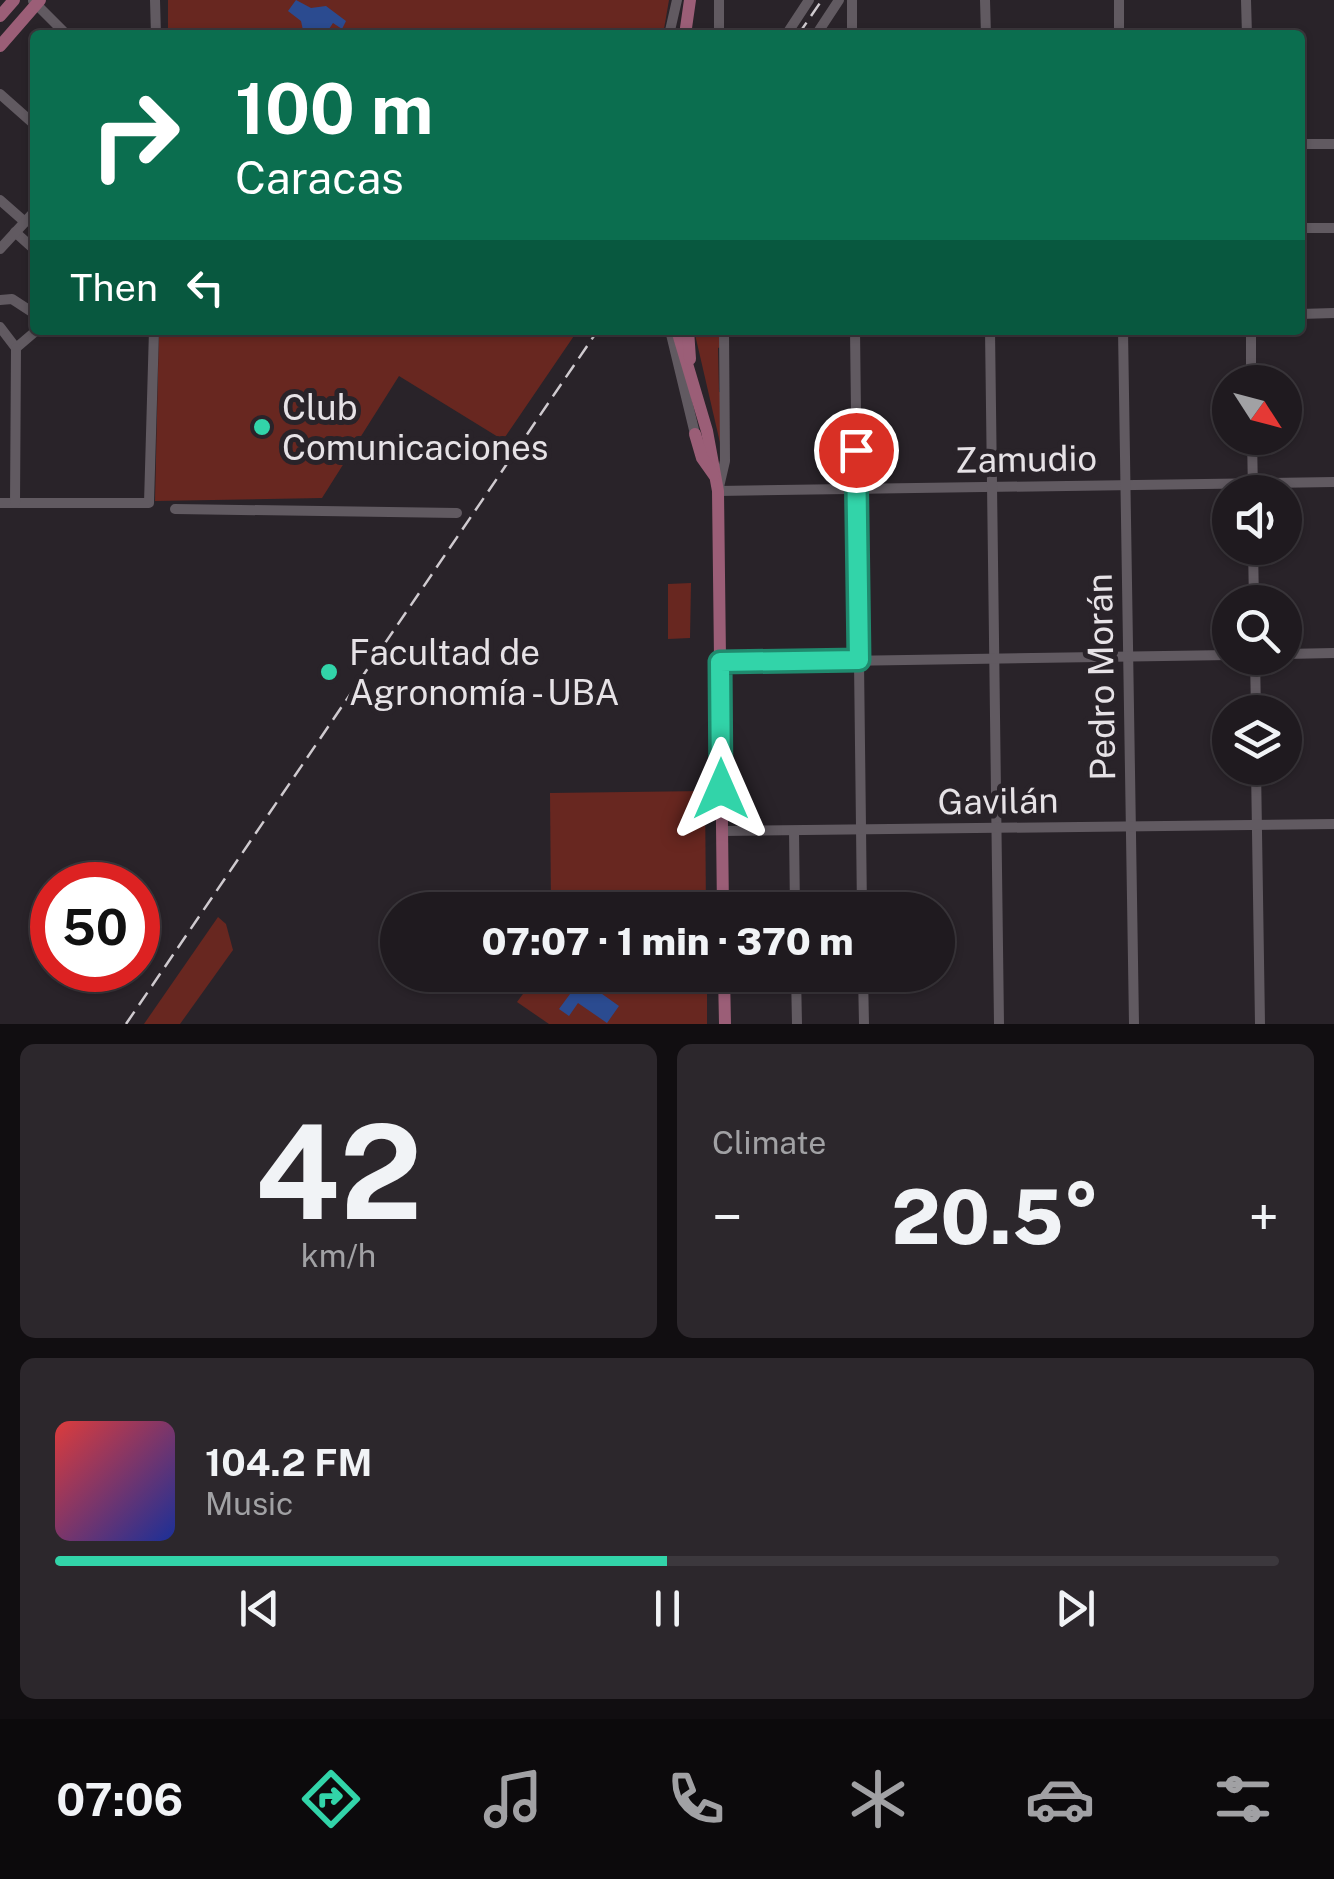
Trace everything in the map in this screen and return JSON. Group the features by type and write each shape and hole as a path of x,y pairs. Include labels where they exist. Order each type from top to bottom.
{"main road":[{"path":"0,16 14,0"},
{"path":"684,30 690,0"},
{"path":"0,46 36,2"},
{"path":"676,335 707,432 717,484 723,892"},
{"path":"688,335 691,382"},
{"path":"695,434 702,458 717,484"},
{"path":"724,992 724,1024"}],"street":[{"path":"155,0 156,30"},
{"path":"671,30 676,0"},
{"path":"719,0 719,30"},
{"path":"789,30 809,0"},
{"path":"819,30 839,0"},
{"path":"852,0 852,30"},
{"path":"985,0 986,30"},
{"path":"1118,0 1119,30"},
{"path":"1246,0 1247,30"},
{"path":"36,2 62,30"},
{"path":"0,94 30,121"},
{"path":"1305,144 1334,144"},
{"path":"0,200 25,222"},
{"path":"0,249 30,216"},
{"path":"1305,228 1334,228"},
{"path":"15,232 30,246"},
{"path":"0,300 12,299 30,311"},
{"path":"1305,314 1334,313"},
{"path":"0,328 16,348 15,503"},
{"path":"16,348 31,335"},
{"path":"0,503 150,503 154,335"},
{"path":"675,335 695,434"},
{"path":"717,484 725,461 724,335"},
{"path":"855,335 862,892"},
{"path":"990,335 999,1024"},
{"name":"Pedro Morán","path":"1124,335 1134,1024"},
{"path":"1250,335 1251,365"},
{"path":"0,432 13,432"},
{"name":"Zamudio","path":"1302,484 1334,482"},
{"name":"Zamudio","path":"717,484 857,490 1212,487"},
{"path":"174,509 457,513"},
{"path":"1302,654 1334,653"},
{"path":"720,662 1212,655"},
{"path":"1256,785 1260,1024"},
{"name":"Gavilán","path":"722,831 1334,824"},
{"path":"794,830 795,892"},
{"path":"796,992 796,1024"},
{"path":"863,992 864,1024"}],"shaded area":[{"path":"168,0 669,0 664,30 168,30"},
{"name":"Club Comunicaciones","path":"159,335 575,335 503,440 399,376 322,498 155,501"},
{"path":"695,335 720,335 721,447"},
{"path":"691,583 690,638 668,639 668,584"},
{"path":"705,791 706,892 551,892 550,793"},
{"path":"218,917 226,924 233,950 180,1024 144,1024"},
{"path":"524,992 707,992 707,1024 549,1024 517,1002"}],"water":[{"path":"296,0 311,8 326,6 346,21 342,29 333,23 328,30 303,30 301,21 288,11"},
{"path":"571,992 599,992 619,1006 607,1023 578,1003 569,1016 559,1009"}],"railway":[{"path":"801,30 822,0"},
{"path":"126,1024 595,335"}],"place":[{"name":"Club Comunicaciones","path":"262,427"},
{"name":"Facultad de Agronomía - UBA","path":"329,672"}],"route":[{"path":"721,789 720,662 859,660 856,450"}]}
